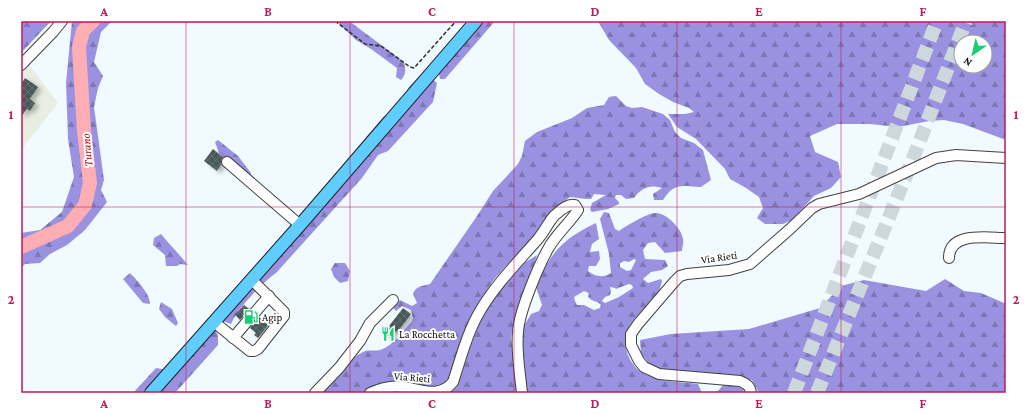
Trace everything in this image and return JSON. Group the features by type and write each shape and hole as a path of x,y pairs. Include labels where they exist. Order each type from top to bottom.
{"main road":[{"path":"151,393 300,226 476,21"}],"street":[{"path":"21,65 62,21"},
{"name":"Via Rieti","path":"751,393 750,388 740,381 659,374 644,367 638,361 631,345 631,334 680,276 729,270 750,264 790,230 812,208 819,204 860,194 936,158 956,154 1006,158"},
{"path":"227,162 300,226"},
{"name":"Via Rieti","path":"370,393 392,386 432,392 448,388 453,382 469,333 480,310 500,281 539,237 554,217 571,204 578,210 548,248 537,271 521,316 518,331 518,357 522,393"},
{"path":"949,258 949,252 954,244 966,238 1006,238"},
{"path":"214,322 250,351 258,349 284,316 284,312 252,280"},
{"path":"233,338 269,296"},
{"path":"315,393 339,368 360,341 370,322 393,300"}],"path":[{"path":"335,21 365,44 381,46 410,67 414,68 456,21"}],"shaded area":[{"path":"28,63 58,103 21,150 21,69"}],"green space":[{"path":"21,21 51,21 21,53"},
{"path":"72,21 112,21 101,32 94,62 103,76 98,88 94,107 104,180 101,190 107,202 85,230 67,245 50,254 40,263 25,264 21,268 21,233 40,230 62,212 74,177 68,139 66,83"},
{"path":"336,21 349,21 404,62 405,72 401,80 396,77 397,68 356,40"},
{"path":"480,21 495,21 445,79 440,79 439,74 444,64"},
{"path":"598,21 1006,21 1006,140 963,124 944,120 929,121 898,127 870,124 837,124 810,136 815,152 838,162 841,177 831,188 814,196 792,220 783,224 765,224 757,218 763,208 759,197 730,179 725,169 696,139 677,127 668,114 685,114 694,112 689,108 673,102 659,94 645,84 636,68 609,40"},
{"path":"424,71 437,83 433,102 388,151 378,155 362,178 276,273 251,296 231,324 223,321 219,308 384,116 393,113 409,87"},
{"path":"616,96 626,106 632,108 642,107 663,114 670,120 675,132 681,138 694,143 703,150 711,180 701,187 679,186 671,190 663,200 654,200 653,194 662,188 654,186 643,189 634,198 626,199 621,195 616,195 615,198 619,204 608,209 592,212 590,210 592,203 606,195 594,194 591,199 570,197 556,210 530,242 499,273 489,287 472,321 449,380 444,387 371,389 362,393 320,393 352,359 365,351 380,350 385,348 398,338 412,321 413,318 411,310 402,306 396,311 393,308 400,300 412,306 417,303 413,294 414,291 420,287 430,284 493,191 518,164 522,156 525,141 537,132 572,118 587,108 604,105 609,97"},
{"path":"218,140 238,156 251,173 248,181 219,153 215,142"},
{"path":"604,212 609,213 615,229 619,231 631,223 655,213 659,213 673,222 680,231 683,240 682,251 665,253 655,242 648,243 643,250 645,259 665,260 668,266 662,270 651,272 643,279 648,283 661,279 662,281 658,293 630,325 627,332 626,347 631,362 642,373 660,380 698,384 702,393 526,393 522,370 522,329 531,314 539,311 542,305 536,287 541,275 558,248 574,235 596,223 599,239 592,244 590,252 599,251 600,259 596,266 589,266 588,271 594,275 600,276 605,276 611,273 609,254 600,219","holes":["634,259 636,260 631,270 627,271 620,267 620,263 624,261 629,262","629,284 632,285 633,288 619,297 605,303 602,301 605,297 610,295 610,287 616,289","584,291 589,293 588,297 598,302 601,305 600,308 594,310 584,305 577,305 574,297"]},
{"path":"161,234 188,265 180,264 177,266 166,266 165,255 153,245 154,238"},
{"path":"537,255 521,312 513,326 511,338 518,393 449,393 462,372 475,330 489,303 517,269"},
{"path":"335,263 345,263 350,271 348,281 340,283 334,277 331,269"},
{"path":"130,273 146,292 150,304 143,303 123,279"},
{"path":"945,279 964,291 981,293 1004,303 1006,302 1006,393 759,393 752,380 672,373 649,364 641,353 640,340 671,334 749,329 820,308 841,286 864,280 926,291"},
{"path":"161,302 172,309 178,323 176,326 165,317 159,309"},
{"path":"210,321 218,335 218,345 175,393 133,393 156,368 167,370 190,343 199,329"},
{"path":"732,384 743,389 744,393 712,393 718,391 723,385"}],"building":[{"path":"25,78 38,87 30,99 35,103 30,111 27,109 21,117 21,84"},
{"path":"213,149 223,157 221,160 221,165 217,171 204,161"},
{"path":"244,305 249,309 240,320 235,315"},
{"path":"403,308 411,314 397,333 395,331 391,338 385,335 390,327 389,326"},
{"path":"259,317 268,325 258,338 254,335 256,333 250,328"}],"waterway":[{"name":"Turano","path":"21,247 68,226 85,205 90,183 84,131 79,47 83,31 93,21"}],"tunnel":[{"path":"794,393 937,21"},
{"path":"817,393 912,161 966,21"}],"place":[{"name":"Agip","path":"251,317"},
{"name":"La Rocchetta","path":"388,334"}]}
